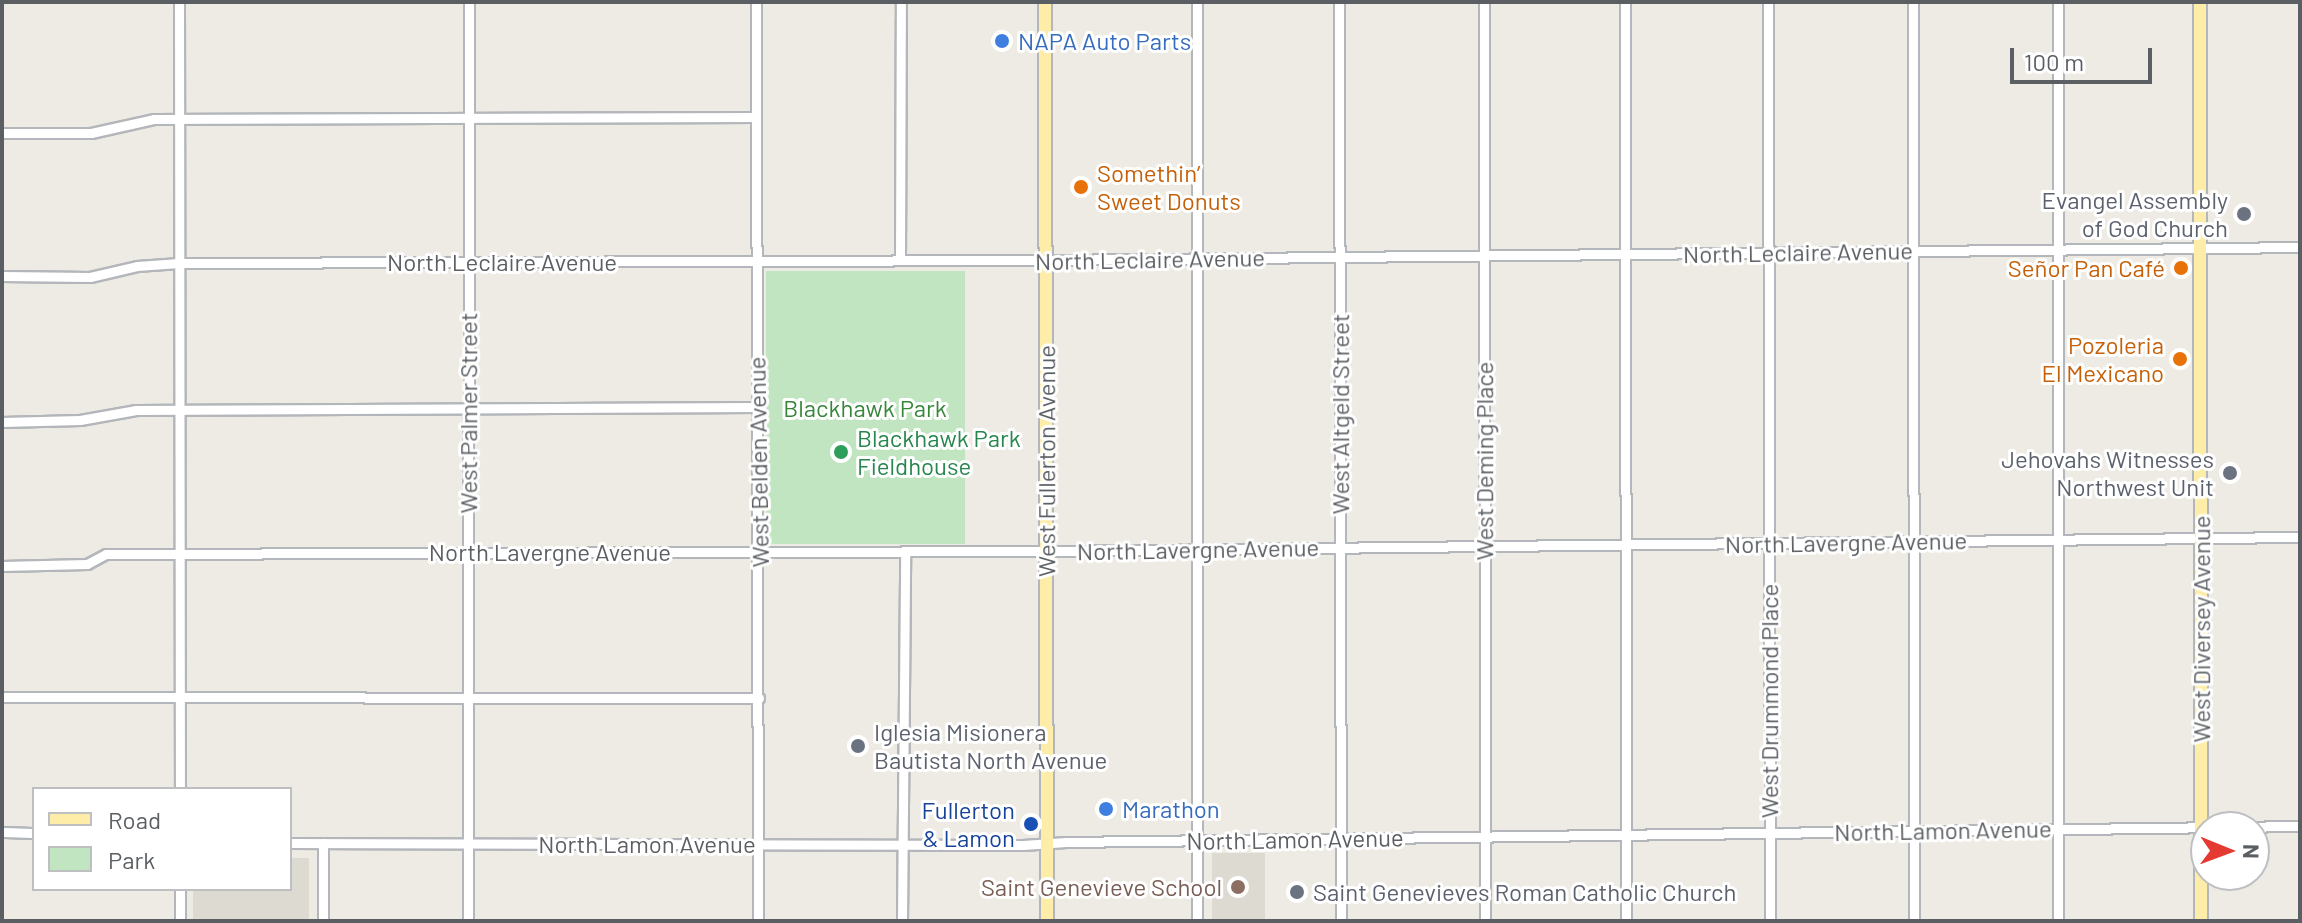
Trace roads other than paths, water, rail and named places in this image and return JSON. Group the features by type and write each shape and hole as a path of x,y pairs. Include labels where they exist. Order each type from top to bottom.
{"main road":[{"name":"West Fullerton Avenue","path":"1045,2 1047,921"},
{"name":"West Diversey Avenue","path":"2200,2 2201,811"},
{"name":"West Diversey Avenue","path":"2201,891 2201,921"}],"street":[{"path":"179,2 180,787"},
{"name":"West Palmer Street","path":"468,921 469,2"},
{"name":"West Belden Avenue","path":"756,2 758,921"},
{"path":"900,260 901,2"},
{"path":"1197,2 1197,921"},
{"name":"West Altgeld Street","path":"1339,2 1341,921"},
{"name":"West Deming Place","path":"1484,2 1485,921"},
{"path":"1625,2 1626,921"},
{"name":"West Drummond Place","path":"1768,2 1770,921"},
{"path":"1913,2 1914,921"},
{"path":"2058,2 2058,921"},
{"path":"2,133 91,133 136,121 179,119 756,117"},
{"name":"North Leclaire Avenue","path":"2,276 90,277 137,266 179,263 1046,260 2300,247"},
{"path":"2,422 80,420 136,410 179,409 756,407"},
{"name":"North Lavergne Avenue","path":"2,566 87,564 106,554 1046,551 2300,537"},
{"path":"902,921 905,551"},
{"path":"2,697 759,698"},
{"name":"North Lamon Avenue","path":"2270,826 2300,826"},
{"name":"North Lamon Avenue","path":"292,843 903,845 2190,827"},
{"path":"2,832 32,833"},
{"path":"323,843 323,921"},
{"path":"180,891 180,921"}],"place":[{"name":"NAPA Auto Parts","path":"1002,41"},
{"name":"Somethin’ Sweet Donuts","path":"1081,187"},
{"name":"Evangel Assembly of God Church","path":"2244,214"},
{"name":"Señor Pan Café","path":"2181,268"},
{"name":"Pozoleria El Mexicano","path":"2180,359"},
{"name":"Blackhawk Park Fieldhouse","path":"841,452"},
{"name":"Jehovahs Witnesses Northwest Unit","path":"2230,473"},
{"name":"Iglesia Misionera Bautista North Avenue","path":"858,746"},
{"name":"Marathon","path":"1106,809"},
{"name":"Fullerton & Lamon","path":"1031,824"},
{"name":"Saint Genevieve School","path":"1238,887"},
{"name":"Saint Genevieves Roman Catholic Church","path":"1297,892"}],"park label":[{"name":"Blackhawk Park","path":"865,408"}]}
